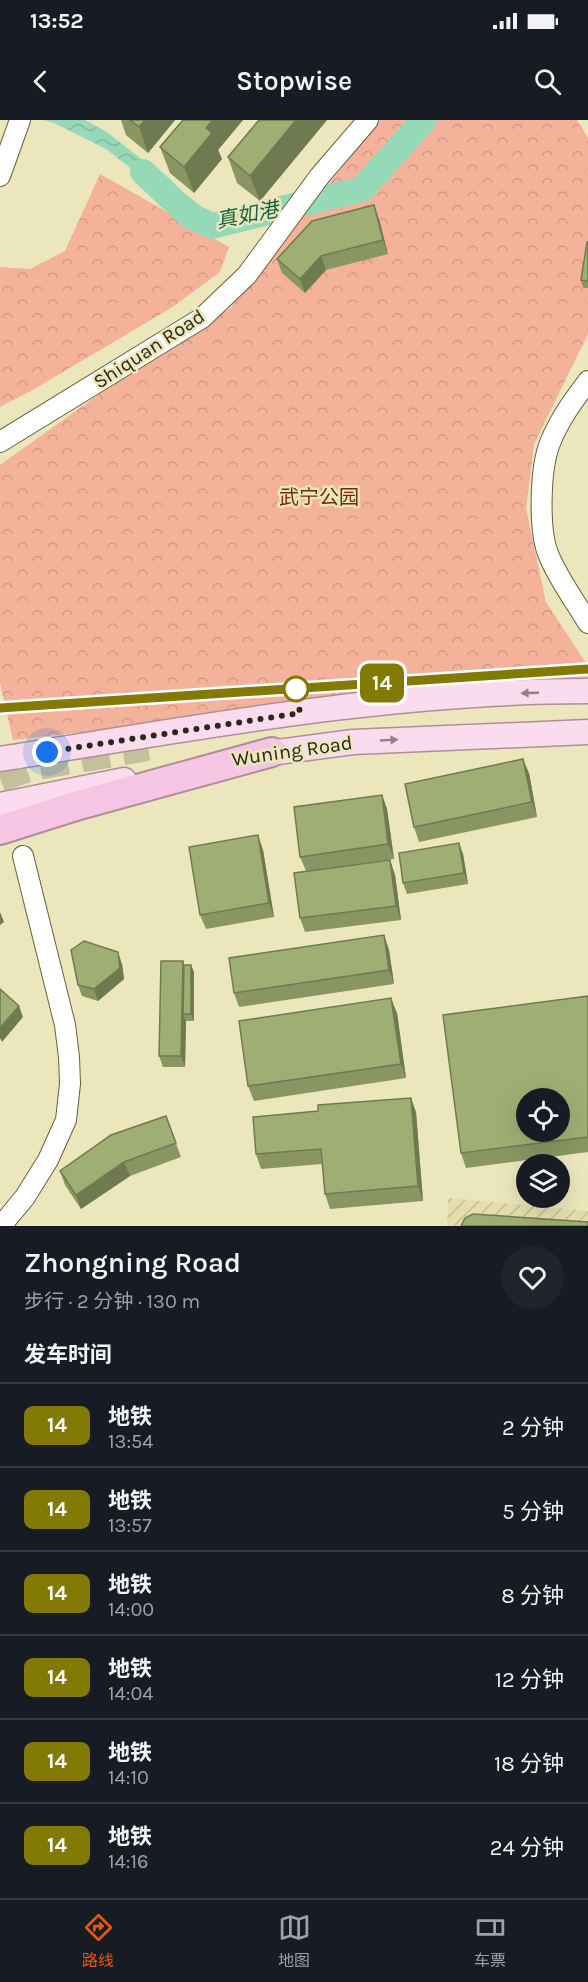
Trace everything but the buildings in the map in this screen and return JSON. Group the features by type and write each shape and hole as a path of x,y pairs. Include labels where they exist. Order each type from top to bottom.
{"highway":[{"path":"0,830 79,805 272,752"}],"main road":[{"path":"0,759 212,725 366,704 473,695 588,691"},
{"name":"Wuning Road","path":"0,805 272,752 353,742 588,732"}],"street":[{"path":"0,176 20,120"},
{"name":"Shiquan Road","path":"0,442 202,318 247,275 319,177 368,120"},
{"path":"588,381 563,416 549,446 544,471 541,512 547,553 560,579 588,623"},
{"path":"1,1226 25,1197 48,1160 66,1120 70,1084 65,1025 23,856"}],"shaded area":[{"path":"448,1198 516,1204 516,1208 588,1211 588,1226 447,1226"}],"green space":[{"name":"武宁公园","path":"380,120 577,120 588,138 588,334 534,444 526,509 546,602 588,666 588,677 13,740 0,683 0,465 101,393 230,308"},
{"path":"100,174 229,247 220,272 171,308 0,407 0,267 30,269 65,251"}],"water":[{"path":"44,120 85,120 107,132 212,215 290,197 282,208 261,222 212,226 180,207 106,149"},
{"path":"413,120 438,120 364,193 308,213 316,200 362,189"}],"waterway":[{"name":"真如港","path":"143,172 189,215 212,226 362,189 424,120"}],"tunnel":[{"path":"0,778 31,767 148,747"}],"metro line":[{"name":"14","path":"0,708 588,669"}],"route":[{"path":"47,752 300,713 296,689"}]}
